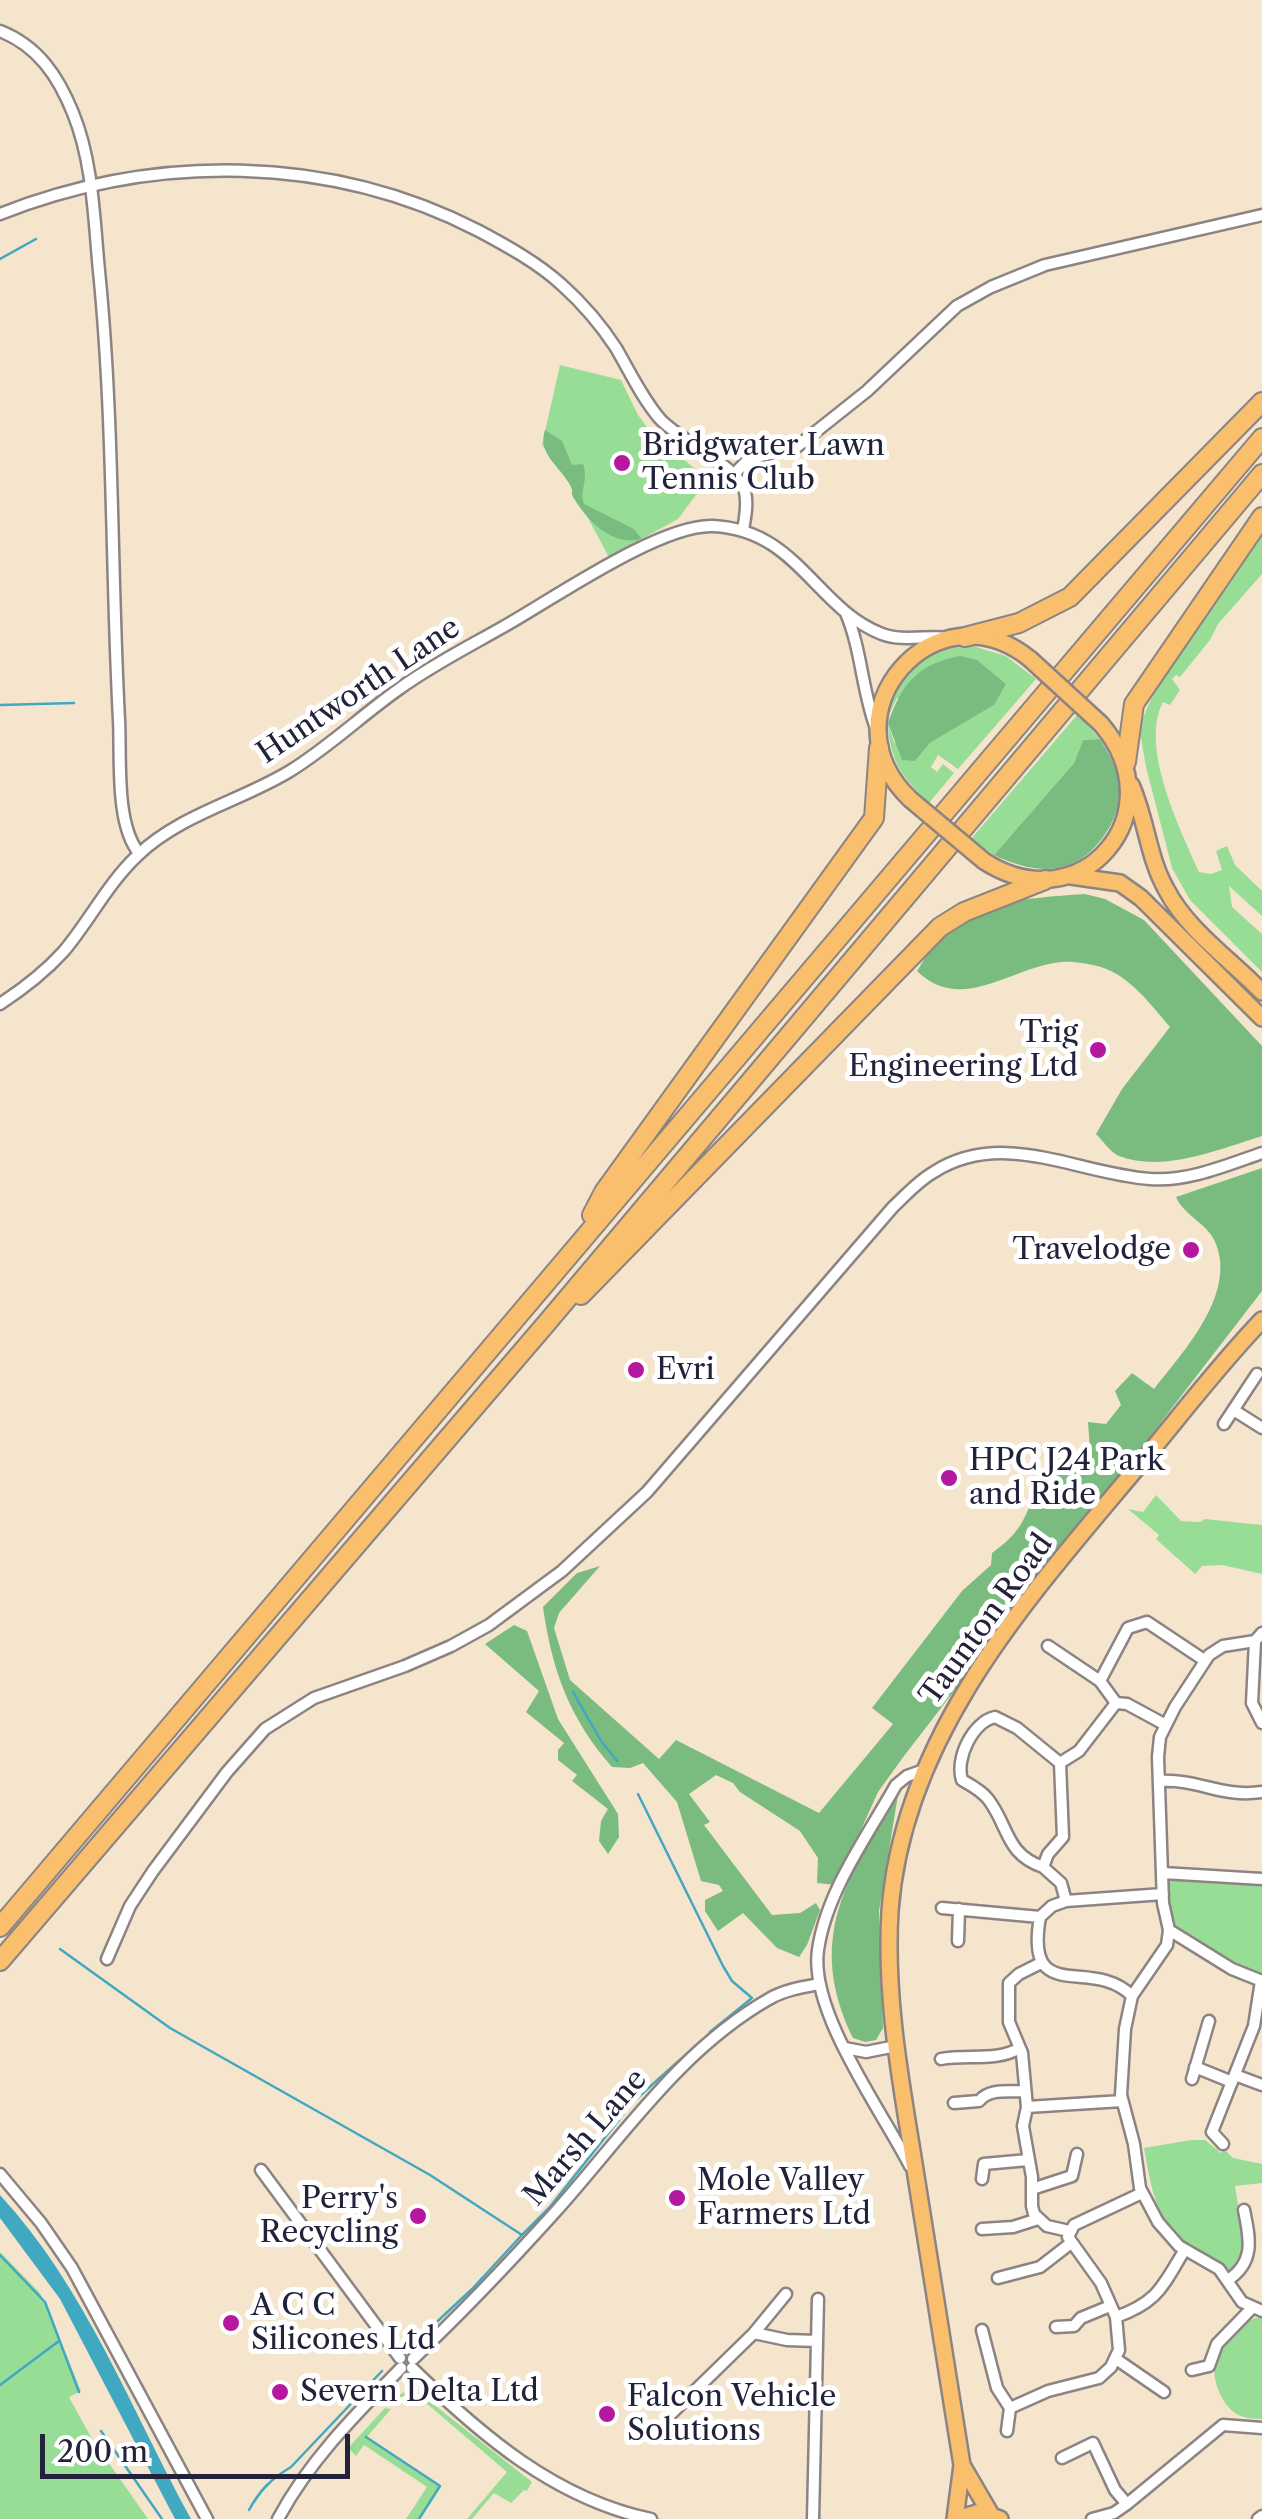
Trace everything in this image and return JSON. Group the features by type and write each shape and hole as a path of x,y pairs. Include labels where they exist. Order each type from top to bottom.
{"highway":[{"path":"958,638 1019,623 1070,597 1262,402"},
{"path":"0,1926 1262,438"},
{"path":"0,1961 544,1325 1262,474"},
{"path":"1128,772 1132,711 1138,696 1262,517"},
{"path":"572,1250 604,1192 874,818 878,740"},
{"path":"544,1325 593,1285 940,927 964,912 1045,880"}],"main road":[{"path":"1128,772 1126,816 1117,836 1091,864 1066,876 1045,880 1017,877 984,861 910,799 888,771 878,740 882,698 893,676 920,651 958,638 988,638 1009,645 1030,659 1115,740 1128,772 1141,807 1159,875 1172,901 1262,992"},
{"path":"1066,876 1106,879 1132,892 1262,1018"},
{"name":"Taunton Road","path":"956,2519 962,2465 896,2046 890,1976 890,1908 901,1840 924,1770 952,1711 1010,1626 1261,1320"},
{"name":"Taunton Road","path":"962,2465 995,2516"},
{"path":"956,2519 971,2512 995,2516"}],"street":[{"path":"0,31 22,41 56,76 75,116 90,186 109,372 116,674 124,807 127,836 139,854"},
{"path":"0,214 90,186 170,172 216,170 267,172 358,184 450,216 513,250 557,280 605,332 663,422 734,474 746,497 743,530"},
{"path":"734,474 757,456 784,454 794,449 867,391 958,306 991,287 1061,261 1262,215"},
{"name":"Huntworth Lane","path":"0,1004 40,976 139,854 191,818 296,768 437,664 661,538 698,526 743,530 773,544 845,610 884,635 958,638"},
{"path":"845,610 856,641 878,740"},
{"path":"107,1959 130,1906 153,1870 227,1772 266,1728 314,1698 405,1666 490,1625 562,1571 647,1492 893,1207 936,1170 978,1155 1007,1152 1161,1179 1197,1174 1262,1153"},
{"path":"1224,1424 1257,1374"},
{"path":"1235,1411 1262,1428"},
{"path":"1100,1680 1128,1628 1136,1624 1147,1622 1204,1660"},
{"path":"1192,2370 1210,2366 1217,2344 1257,2310 1237,2296 1219,2269 1184,2251 1158,2222 1142,2194 1122,2101 1125,2029 1132,1996 1167,1945 1169,1930 1163,1894 1158,1744 1164,1724 1204,1660 1223,1646 1258,1637 1252,1704 1262,1723"},
{"path":"1048,1646 1100,1680 1116,1703"},
{"path":"1116,1703 1128,1704 1164,1724"},
{"path":"1060,1763 1073,1757 1116,1703"},
{"path":"1043,1867 1048,1854 1063,1837 1060,1763 1017,1728 996,1717 985,1720 975,1732 960,1766 962,1780 986,1797 1017,1852 1061,1883 1066,1901"},
{"name":"Taunton Road","path":"916,2177 826,2008 818,1950 838,1891 896,1785 924,1770"},
{"path":"1160,1781 1185,1780 1229,1794 1262,1792"},
{"path":"1163,1873 1262,1879"},
{"path":"942,1908 1042,1914 1066,1901 1163,1894"},
{"path":"958,1941 960,1909"},
{"path":"1042,1914 1040,1963 1054,1974 1108,1980 1132,1996"},
{"path":"1169,1930 1232,1969 1262,1981 1254,2026 1212,2132 1223,2144"},
{"path":"1010,2408 1098,2378 1116,2359 1120,2338 1096,2274 1070,2237 1038,2218 1032,2206 1023,2126 1027,2107 1020,2048 1009,2022 1009,1983 1040,1963"},
{"name":"Marsh Lane","path":"278,2519 301,2478 354,2415 456,2319 648,2102 712,2041 769,1999 820,1984"},
{"path":"1209,2021 1194,2073 1262,2085"},
{"path":"845,2048 866,2052 896,2046"},
{"path":"941,2059 1000,2056 1020,2048"},
{"path":"954,2103 979,2101 994,2092 1023,2092"},
{"path":"1027,2107 1122,2101"},
{"path":"1032,2189 1072,2176 1077,2154"},
{"path":"982,2178 984,2164 1028,2160"},
{"path":"261,2170 406,2363 480,2431 543,2476 596,2502 651,2519"},
{"path":"0,2174 41,2223 78,2278 207,2519"},
{"path":"998,2278 1040,2267 1070,2237 1074,2225 1142,2194"},
{"path":"1228,2280 1243,2270 1249,2254 1244,2210"},
{"path":"982,2229 1012,2227 1038,2218"},
{"path":"1056,2327 1074,2326 1082,2318 1140,2308 1156,2295 1184,2251"},
{"path":"672,2413 754,2333 786,2294"},
{"path":"813,2519 818,2300"},
{"path":"982,2330 997,2388 1010,2408 1007,2431"},
{"path":"754,2333 816,2341"},
{"path":"1116,2359 1164,2392"},
{"path":"1092,2519 1114,2513 1127,2504 1223,2425 1262,2428"},
{"path":"1062,2458 1093,2443 1115,2490 1127,2504"}],"green space":[{"name":"Bridgwater Lawn Tennis Club","path":"560,365 621,380 653,435 708,479 678,519 609,557 576,502 570,484 542,445"},
{"path":"545,430 562,441 572,465 583,464 584,504 634,529 641,538 628,540 609,535 586,516 547,453"},
{"path":"1262,536 1262,574 1218,624 1180,677 1172,679 1180,690 1170,705 1163,702 1156,741 1165,787 1199,872 1211,874 1222,870 1216,851 1227,846 1235,865 1262,891 1262,916 1229,886 1232,907 1262,934 1262,972 1190,900 1172,868 1139,727 1158,683"},
{"path":"973,646 1006,656 1036,679 958,769 938,755 931,767 937,772 943,764 954,773 929,803 899,768 891,748 888,723 894,742 915,761 930,743 994,705 897,698 887,719 891,703 915,666 941,652"},
{"path":"960,656 977,660 1006,684 994,705 930,743 915,761 902,760 888,723 899,697 922,670"},
{"path":"1078,714 1100,739 1083,740 1074,763 994,855 971,839"},
{"path":"1100,739 1116,771 1119,794 1114,817 1098,844 1073,863 1059,868 1028,867 994,855 1074,763 1083,740"},
{"path":"1085,894 1105,899 1144,920 1262,1046 1262,1136 1210,1153 1154,1162 1119,1156 1096,1134 1122,1089 1170,1027 1139,992 1112,971 1062,962 969,989 952,989 917,971 936,942 962,918 1022,900"},
{"path":"1262,1168 1262,1291 878,1792 836,1885 817,1883 818,1858 800,1831 740,1792 733,1783 716,1775 689,1794 710,1822 704,1825 772,1915 800,1913 816,1903 820,1910 799,1957 777,1948 743,1913 718,1931 705,1911 705,1900 723,1891 719,1885 701,1881 677,1802 643,1763 630,1768 612,1767 597,1749 557,1672 543,1607 577,1573 600,1566 559,1613 554,1628 570,1680 659,1759 676,1740 819,1813 893,1724 872,1708 962,1591 991,1565 992,1553 1020,1526 1036,1490 1048,1489 1064,1464 1080,1463 1090,1449 1088,1422 1106,1424 1121,1405 1115,1391 1132,1373 1154,1389 1203,1322 1219,1283 1216,1244 1176,1197"},
{"path":"1156,1495 1181,1521 1205,1519 1262,1525 1262,1574 1222,1565 1202,1566 1195,1574 1128,1509 1143,1512"},
{"path":"514,1625 527,1631 558,1719 618,1814 619,1837 608,1854 599,1841 601,1821 608,1809 572,1781 577,1775 558,1760 558,1750 564,1743 526,1712 539,1691 485,1644"},
{"path":"898,1795 879,1911 883,2028 876,2040 865,2042 853,2038 839,2003 833,1941 848,1883"},
{"path":"1163,1873 1262,1879 1262,1981 1169,1930"},
{"path":"1205,2140 1221,2153 1225,2150 1233,2158 1262,2164 1262,2183 1235,2186 1244,2244 1243,2260 1231,2272 1179,2237 1162,2215 1152,2190 1144,2148"},
{"path":"0,2252 40,2293 81,2391 69,2397 92,2439 148,2519 0,2519"},
{"path":"1255,2318 1262,2318 1262,2419 1244,2417 1231,2410 1220,2395 1214,2376 1215,2357 1225,2339"},
{"path":"412,2391 532,2482 527,2491 511,2503 494,2493 472,2519 467,2519 507,2472"},
{"path":"385,2408 391,2409 367,2437 440,2486 419,2519 406,2519 427,2487 364,2445 356,2456 348,2448"}],"water":[{"path":"0,2195 58,2270 82,2310 191,2519 175,2519 60,2299 0,2218"}],"waterway":[{"path":"0,259 36,239"},
{"path":"0,705 74,703"},
{"path":"573,1692 617,1761"},
{"path":"638,1794 723,1966 732,1981 752,1998 710,2032"},
{"path":"60,1949 170,2028 430,2175 522,2235 549,2208 634,2101 702,2040"},
{"path":"410,2347 521,2236"},
{"path":"0,2255 45,2302 79,2392"},
{"path":"0,2385 59,2341"},
{"path":"249,2510 267,2486 291,2467 382,2371"},
{"path":"101,2431 162,2519"},
{"path":"366,2437 440,2486 419,2519"}],"place":[{"name":"Bridgwater Lawn Tennis Club","path":"622,463"},
{"name":"Trig Engineering Ltd","path":"1098,1050"},
{"name":"Travelodge","path":"1191,1250"},
{"name":"Evri","path":"636,1370"},
{"name":"HPC J24 Park and Ride","path":"949,1478"},
{"name":"Mole Valley Farmers Ltd","path":"677,2198"},
{"name":"Perry's Recycling","path":"418,2216"},
{"name":"A C C Silicones Ltd","path":"231,2323"},
{"name":"Severn Delta Ltd","path":"280,2392"},
{"name":"Falcon Vehicle Solutions","path":"607,2414"}]}
